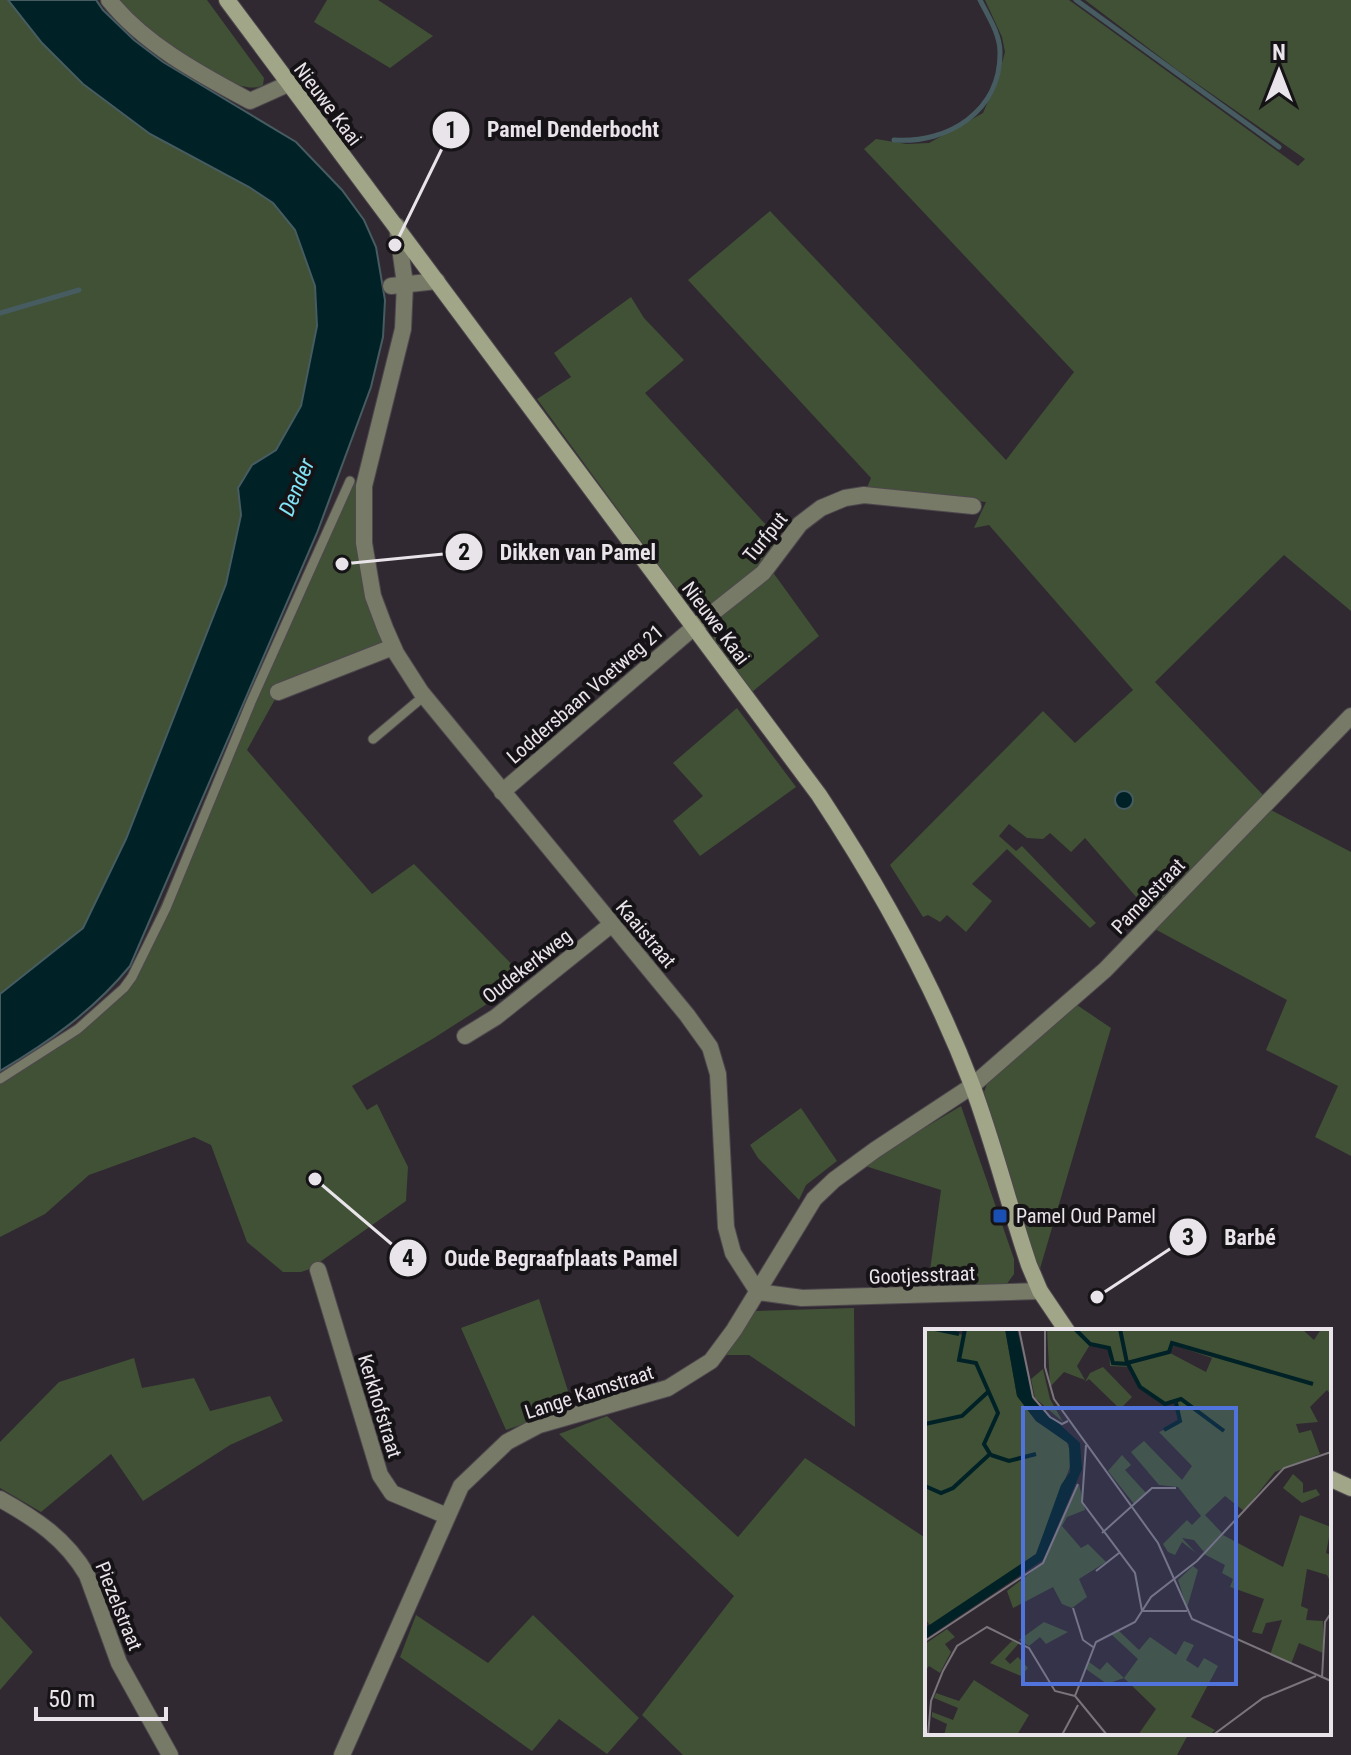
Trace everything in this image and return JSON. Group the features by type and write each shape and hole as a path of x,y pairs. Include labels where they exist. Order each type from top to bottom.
{"main road":[{"name":"Nieuwe Kaai","path":"227,0 819,795 859,855 936,999 1040,1291"},
{"path":"1040,1291 1066,1329"},
{"path":"1331,1479 1351,1488"}],"street":[{"path":"109,0 169,53 250,101 288,84"},
{"name":"Kaaistraat","path":"397,226 398,285 403,329 364,486 366,566 373,596 393,647 424,696 710,1047 718,1074 726,1227 733,1253 758,1292"},
{"path":"398,285 437,281"},
{"name":"Turfput","path":"695,628 763,573 800,524 821,508 845,498 864,495 973,506"},
{"name":"Loddersbaan Voetweg 21","path":"502,792 695,628"},
{"path":"278,692 393,647"},
{"name":"Pamelstraat","path":"758,1292 814,1199 875,1150 967,1090 1105,970 1351,716"},
{"name":"Oudekerkweg","path":"465,1036 496,1017 612,924"},
{"name":"Kerkhofstraat","path":"318,1270 380,1475 392,1493 447,1516"},
{"name":"Gootjesstraat","path":"758,1292 802,1298 1040,1291"},
{"name":"Lange Kamstraat","path":"342,1755 461,1486 507,1442 539,1425 668,1388 693,1375 711,1361 758,1292"},
{"name":"Piezelstraat","path":"0,1499 40,1522 67,1546 80,1563 119,1663 170,1755"}],"lane":[{"path":"0,1079 78,1029 132,977 166,908 251,702 350,481"},
{"path":"373,739 424,696"}],"green space":[{"path":"0,0 8,0 42,43 83,84 273,203 295,230 315,286 317,326 301,405 276,450 252,465 238,488 241,515 226,584 126,839 83,928 0,994"},
{"path":"119,0 207,0 264,78 263,85 250,87 211,72 166,41"},
{"path":"327,0 378,0 433,36 390,68 314,22"},
{"path":"985,0 1069,0 1298,166 1305,159 1176,69 1085,0 1351,0 1351,611 1284,555 1155,682 1264,796 1150,913 1085,838 1071,852 1050,833 1043,839 1027,838 1009,824 999,836 1016,851 1022,846 1096,923 1090,928 1007,849 972,884 992,901 966,932 947,915 940,922 928,915 923,917 890,865 1043,711 1075,743 1133,690 989,525 974,528 986,502 866,490 871,478 688,280 770,211 1006,460 1074,372 864,149 876,139 907,144 929,143 983,113 1005,52 1002,37"},
{"path":"631,297 644,318 684,360 645,393 779,539 740,584 717,603 705,608 693,610 684,600 537,399 571,377 554,353"},
{"path":"353,482 358,484 360,571 372,617 393,647 279,692 247,750 372,894 414,864 526,979 352,1086 367,1110 377,1104 408,1167 406,1201 310,1269 283,1272 247,1242 211,1145 194,1137 89,1175 45,1214 0,1237 0,1084 124,988"},
{"path":"772,571 819,636 752,692 714,640 712,631 719,618"},
{"path":"737,708 796,787 700,856 673,821 703,796 673,763"},
{"path":"1269,809 1351,852 1351,1156 1315,1137 1338,1086 1266,1050 1287,1000 1151,927"},
{"path":"1077,1005 1111,1028 1039,1272 984,1092 987,1084"},
{"path":"961,1106 1014,1259 1014,1274 1006,1285 928,1285 941,1190 862,1165"},
{"path":"801,1108 837,1161 806,1185 799,1200 758,1158 750,1145"},
{"path":"539,1299 573,1407 506,1430 461,1328"},
{"path":"854,1308 855,1427 749,1355 726,1355 755,1311"},
{"path":"134,1358 142,1388 194,1378 210,1411 270,1396 283,1421 230,1445 143,1501 111,1454 41,1512 0,1488 0,1442 59,1382"},
{"path":"607,1416 738,1537 805,1458 925,1538 925,1735 1188,1735 1177,1755 683,1755 642,1715 734,1596 559,1434"},
{"path":"416,1615 488,1663 533,1615 639,1718 607,1754 559,1719 532,1751 400,1657"},
{"path":"0,1616 33,1652 0,1690"}],"water":[{"name":"Dender","path":"8,0 96,0 134,40 163,62 296,142 342,190 364,220 376,247 385,300 383,337 371,387 317,533 130,966 70,1024 0,1071 0,994 83,928 126,839 226,584 241,515 238,488 252,465 276,450 301,406 317,326 315,286 295,230 273,203 150,134 83,84 42,43"},
{"path":"1124,791 1133,800 1124,809 1115,800"}],"waterway":[{"path":"894,140 914,140 952,129 968,120 991,91 998,73 1000,52 993,25 980,0"},
{"path":"1076,0 1279,147"},
{"path":"0,313 79,290"}],"place":[{"name":"Pamel Denderbocht","path":"395,245"},
{"name":"Dikken van Pamel","path":"342,564"},
{"name":"Oude Begraafplaats Pamel","path":"315,1179"},
{"name":"Pamel Oud Pamel","path":"1000,1216"},
{"name":"Barbé","path":"1097,1297"}]}
